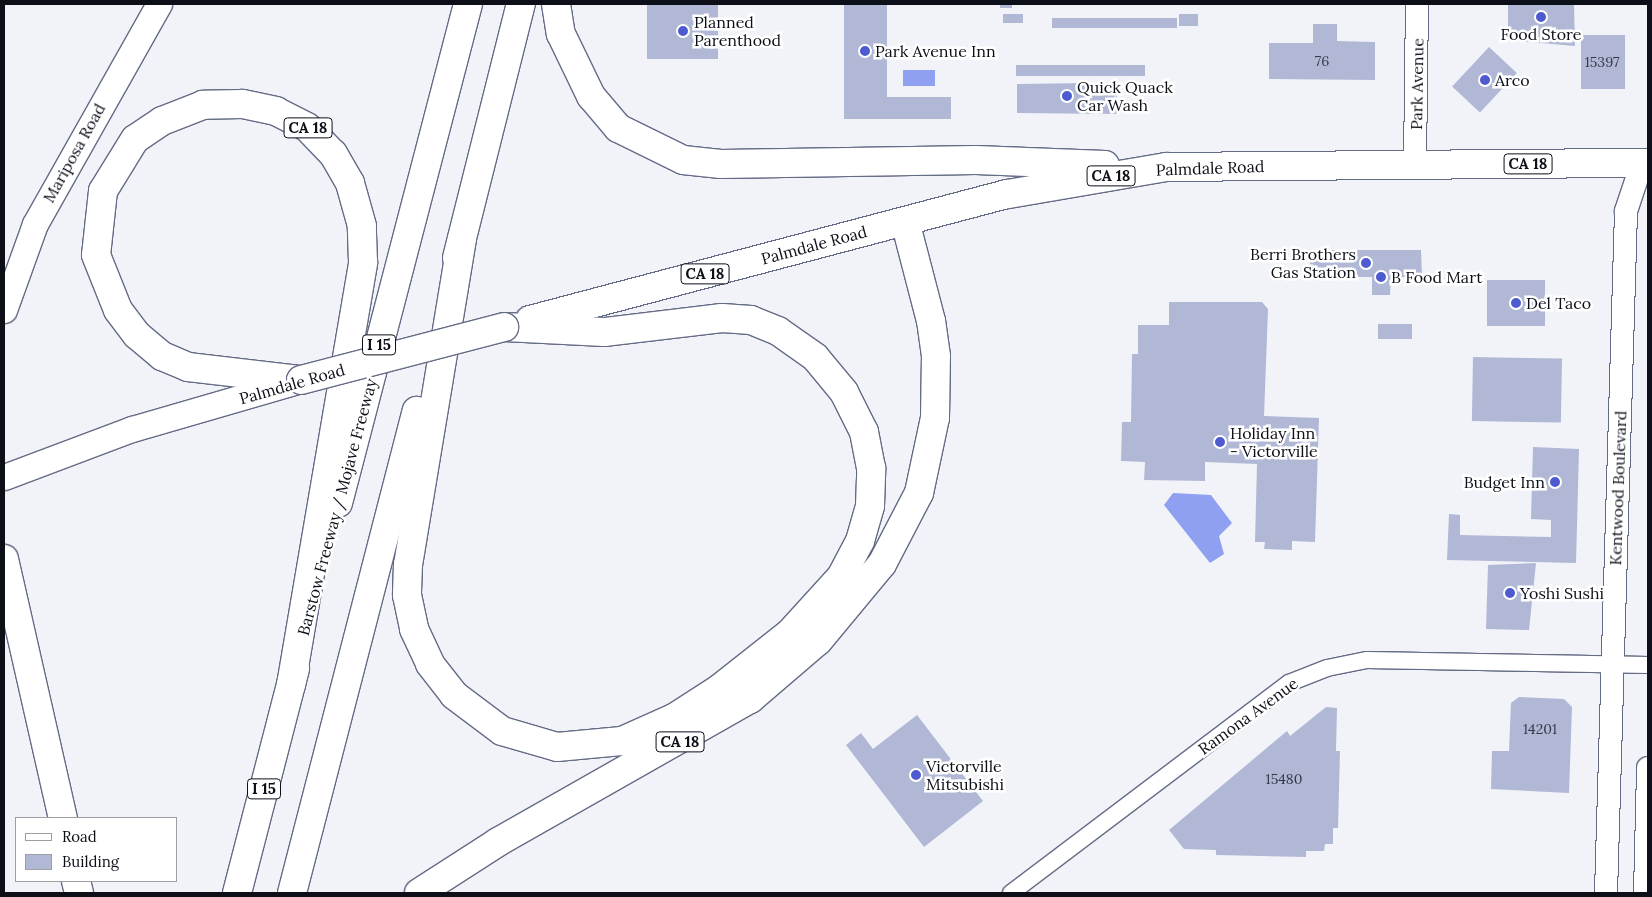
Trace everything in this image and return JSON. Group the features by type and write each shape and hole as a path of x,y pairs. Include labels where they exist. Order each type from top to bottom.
{"highway":[{"name":"Barstow Freeway / Mojave Freeway","path":"237,893 468,4"},
{"path":"292,893 521,4"},
{"path":"556,4 567,51 591,96 618,128 683,160 720,164 976,160 1166,168"},
{"name":"CA 18","path":"290,685 363,262 362,226 350,183 333,154 307,127 276,111 242,104 203,105 162,121 135,138 103,191 96,255 118,310 150,346 188,367 302,380"},
{"name":"Palmdale Road","path":"302,380 905,221 1034,189 1166,168 1415,164 1646,169"},
{"name":"CA 18","path":"418,893 498,842 750,699 825,634 882,564 919,493 935,418 936,356 931,321 905,221"},
{"path":"462,239 408,564 407,596 414,629 430,664 454,695 502,731 557,747 622,741 674,718 719,689 790,633 842,578 860,541 870,506 871,468 864,432 844,392 815,356 778,331 751,320 722,318 604,332 504,327"},
{"path":"4,560 63,817"}],"main road":[{"name":"Mariposa Road","path":"4,310 35,224 159,4"},
{"name":"Palmdale Road","path":"4,477 132,429 302,380"}],"street":[{"name":"Park Avenue","path":"1415,164 1417,4"},
{"name":"Kentwood Boulevard","path":"1606,893 1626,211 1646,169"},
{"name":"Ramona Avenue","path":"1011,893 1289,683 1327,668 1367,660 1648,665"},
{"path":"1644,893 1648,768"}],"water":[{"path":"903,70 935,70 935,86 903,86"},
{"path":"1173,493 1211,495 1232,523 1219,536 1224,554 1210,563 1164,505"}],"building":[{"name":"Planned Parenthood","path":"647,4 718,4 718,59 647,59"},
{"name":"Park Avenue Inn","path":"844,4 887,4 887,97 951,97 951,119 844,119"},
{"path":"1000,4 1012,4 1012,8 1000,8"},
{"name":"Food Store","path":"1508,4 1574,4 1575,46 1519,41 1508,30"},
{"path":"1003,14 1023,14 1023,23 1003,23"},
{"path":"1179,14 1198,14 1198,26 1179,26"},
{"path":"1052,18 1177,18 1177,28 1052,28"},
{"path":"1313,24 1337,24 1337,41 1375,42 1375,80 1269,79 1269,43 1313,43"},
{"path":"1581,35 1625,35 1625,89 1581,89"},
{"name":"Arco","path":"1489,47 1517,73 1480,112 1452,86"},
{"path":"1016,65 1145,65 1145,76 1016,76"},
{"name":"Quick Quack Car Wash","path":"1088,83 1089,92 1117,91 1117,114 1017,113 1017,84"},
{"name":"Berri Brothers Gas Station","path":"1310,250 1421,250 1422,277 1391,277 1390,295 1372,295 1372,277 1310,277"},
{"name":"Del Taco","path":"1487,280 1545,280 1545,326 1487,326"},
{"name":"Holiday Inn - Victorville","path":"1169,302 1262,302 1268,309 1264,416 1319,418 1315,542 1292,541 1292,550 1264,549 1265,542 1255,542 1257,464 1205,462 1205,481 1144,480 1145,462 1121,461 1122,422 1131,422 1132,354 1138,354 1138,325 1169,325"},
{"path":"1378,324 1412,324 1412,339 1378,339"},
{"path":"1473,357 1562,359 1561,423 1472,421"},
{"name":"Budget Inn","path":"1533,447 1579,449 1576,563 1447,560 1449,514 1460,515 1460,535 1551,537 1551,520 1531,519"},
{"name":"Yoshi Sushi","path":"1536,563 1529,630 1486,629 1488,565"},
{"path":"1519,697 1564,699 1572,707 1569,793 1491,789 1492,751 1509,751 1511,703"},
{"path":"1326,707 1337,708 1336,751 1340,751 1338,828 1333,828 1333,844 1325,844 1324,851 1306,851 1306,857 1216,855 1216,850 1184,849 1169,830 1287,731 1290,736"},
{"name":"Victorville Mitsubishi","path":"917,715 983,801 924,847 846,745 861,733 873,749"}],"place":[{"name":"Food Store","path":"1541,17"},
{"name":"Planned Parenthood","path":"683,31"},
{"name":"Park Avenue Inn","path":"865,51"},
{"name":"Arco","path":"1485,80"},
{"name":"Quick Quack Car Wash","path":"1067,96"},
{"name":"Berri Brothers Gas Station","path":"1366,263"},
{"name":"B Food Mart","path":"1381,277"},
{"name":"Del Taco","path":"1516,303"},
{"name":"Holiday Inn - Victorville","path":"1220,442"},
{"name":"Budget Inn","path":"1555,482"},
{"name":"Yoshi Sushi","path":"1510,593"},
{"name":"Victorville Mitsubishi","path":"916,775"}]}
